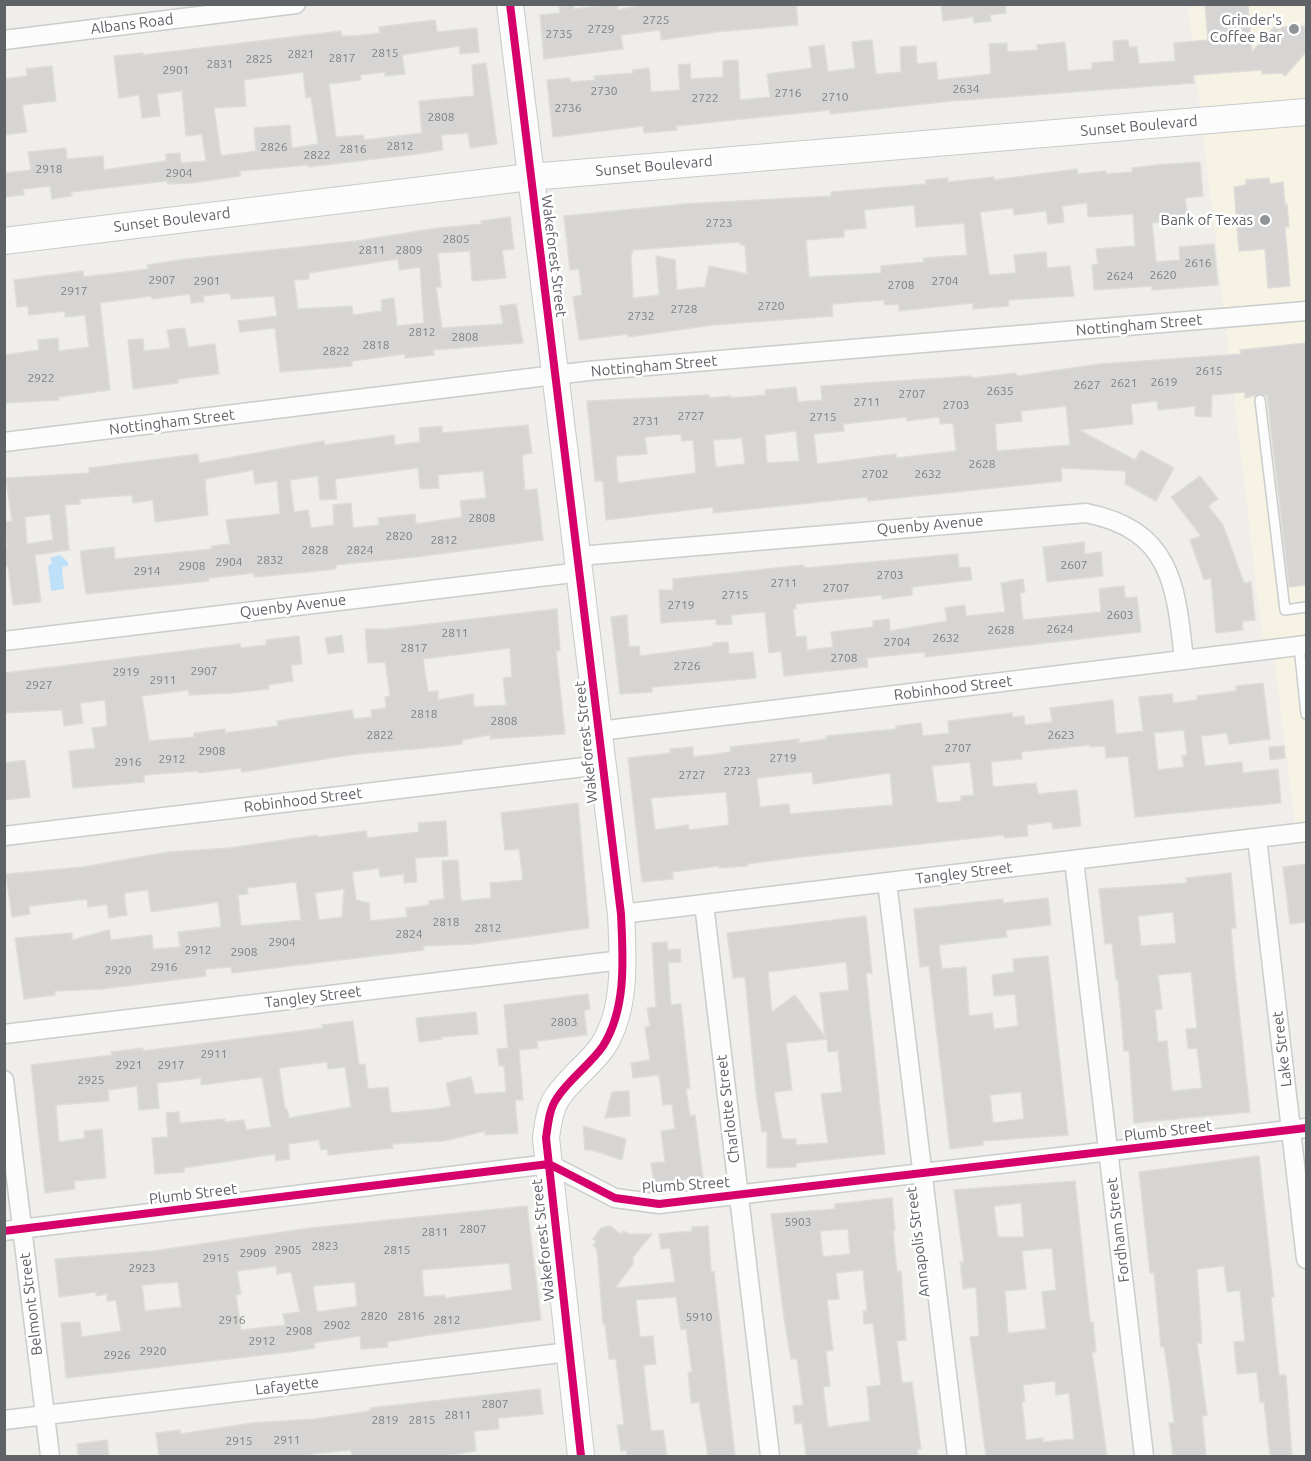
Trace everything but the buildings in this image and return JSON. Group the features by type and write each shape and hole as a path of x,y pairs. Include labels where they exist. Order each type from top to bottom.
{"street":[{"name":"Albans Road","path":"4,40 296,4"},
{"name":"Wakeforest Street","path":"510,4 580,564 601,765 621,914 622,960 617,1013 603,1046 556,1098 550,1114 546,1138 581,1456"},
{"name":"Sunset Boulevard","path":"4,241 530,177 1306,112"},
{"name":"Nottingham Street","path":"4,442 556,375 1306,311"},
{"name":"Quenby Avenue","path":"4,641 580,564 1086,513 1105,516 1125,526 1156,549 1174,585 1184,660"},
{"name":"Robinhood Street","path":"598,731 1303,646"},
{"name":"Robinhood Street","path":"4,836 601,765"},
{"name":"Tangley Street","path":"621,914 1306,832"},
{"name":"Lake Street","path":"1257,838 1299,1129 1306,1259"},
{"name":"Fordham Street","path":"1074,860 1144,1456"},
{"name":"Annapolis Street","path":"886,882 957,1456"},
{"name":"Charlotte Street","path":"704,904 770,1456"},
{"name":"Tangley Street","path":"4,1034 622,960"},
{"name":"Belmont Street","path":"4,1080 13,1230 50,1456"},
{"name":"Plumb Street","path":"13,1230 549,1164 603,1193 636,1203 659,1204 1299,1129"},
{"name":"Lafayette","path":"4,1420 569,1352"}],"lane":[{"path":"1260,400 1285,610 1306,607"},
{"path":"1303,646 1306,714"}],"shaded area":[{"path":"1188,5 1306,5 1306,823 1295,824 1272,641 1263,641"}],"water":[{"path":"60,555 68,562 68,566 62,567 64,589 51,591 48,566 52,563 50,558"}],"cycle path":[{"path":"510,4 621,914 622,982 611,1031 603,1046 554,1102 546,1138 581,1456"},
{"path":"4,1231 549,1164 615,1198 659,1204 1306,1128"}],"place":[{"name":"Grinder's Coffee Bar","path":"1294,29"},
{"name":"Bank of Texas","path":"1265,220"}]}
